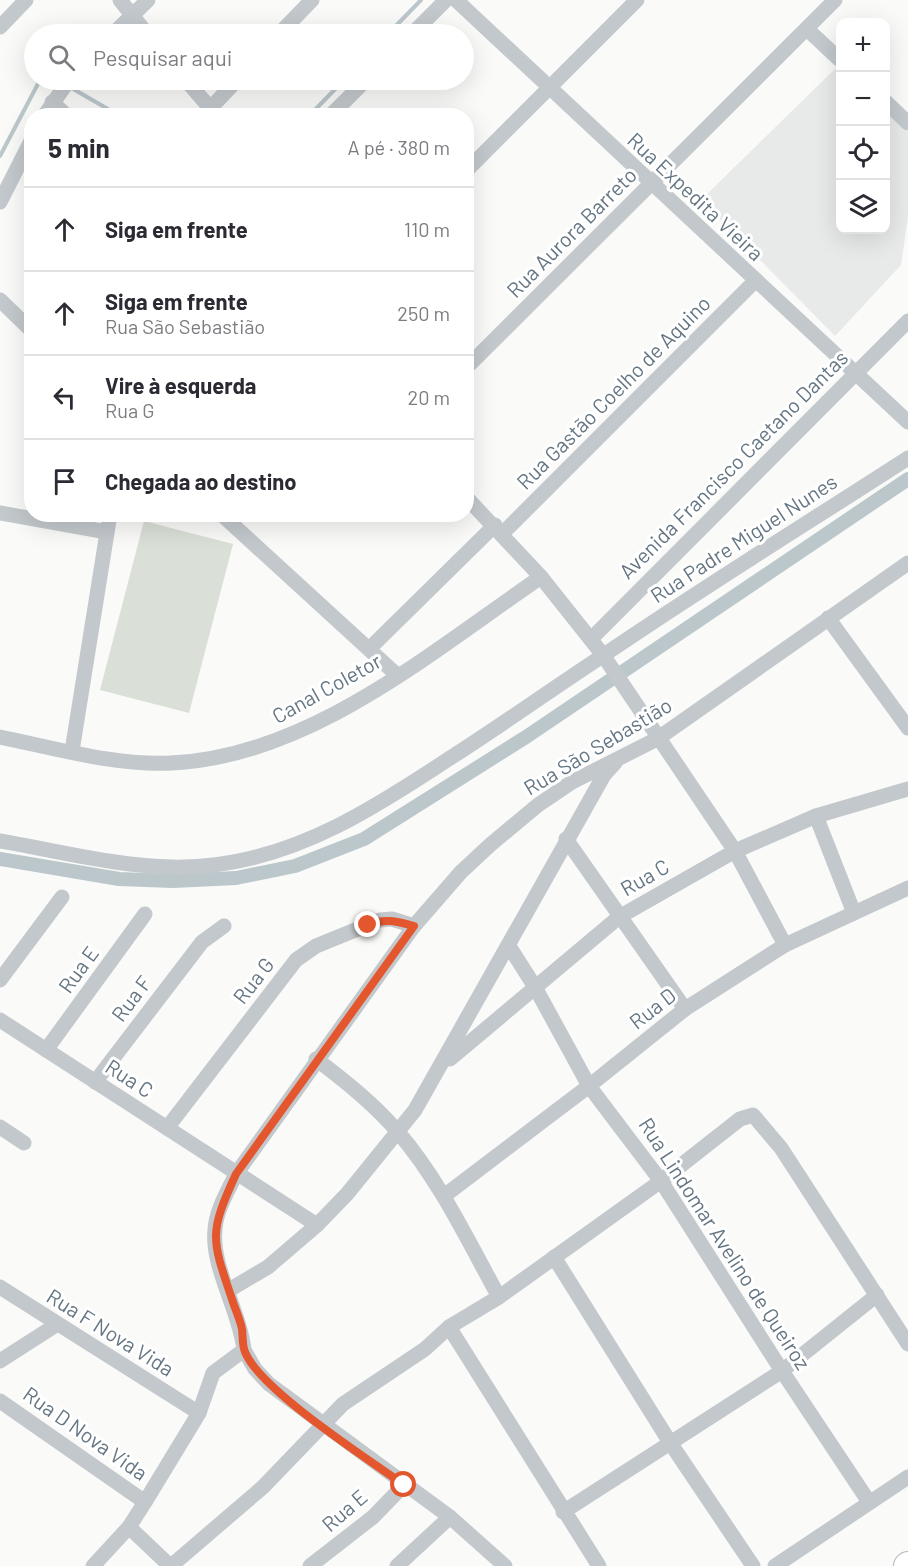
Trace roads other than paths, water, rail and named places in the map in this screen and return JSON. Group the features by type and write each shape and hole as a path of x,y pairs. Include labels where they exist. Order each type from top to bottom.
{"street":[{"path":"0,27 26,0"},
{"path":"120,0 139,24"},
{"path":"124,24 148,0"},
{"path":"289,24 312,0"},
{"path":"421,24 446,0"},
{"name":"Rua Expedita Vieira","path":"456,0 908,422"},
{"path":"474,163 637,0"},
{"name":"Rua Aurora Barreto","path":"474,360 836,0"},
{"path":"808,30 836,56"},
{"path":"51,104 62,90"},
{"path":"192,90 204,108"},
{"path":"210,108 227,90"},
{"path":"338,108 356,90"},
{"path":"890,107 908,123"},
{"path":"0,202 24,155"},
{"name":"Rua Gastão Coelho de Aquino","path":"370,648 499,529 755,281"},
{"path":"0,300 24,324"},
{"name":"Avenida Francisco Caetano Dantas","path":"591,639 908,321"},
{"name":"Rua Padre Miguel Nunes","path":"0,841 78,855 172,867 213,866 270,854 348,822 606,660 908,458"},
{"path":"474,505 499,529 541,577 606,660 657,739 735,851 785,945"},
{"path":"0,513 24,517"},
{"path":"51,522 107,532"},
{"path":"72,751 109,522"},
{"path":"230,522 397,675"},
{"name":"Rua São Sebastião","path":"244,1350 242,1327 215,1243 215,1228 220,1207 236,1174 315,1059 414,926 461,872 538,805 573,782 657,739 908,563"},
{"name":"Canal Coletor","path":"0,737 130,761 170,763 232,754 290,736 397,675 541,577"},
{"path":"828,618 908,728"},
{"path":"229,1290 268,1267 317,1225 399,1132 441,1067 566,839 604,775 619,759"},
{"name":"Rua C","path":"441,1067 619,917 735,851 816,816 908,789"},
{"path":"816,816 854,913"},
{"path":"566,839 685,1009"},
{"name":"Rua D","path":"444,1196 589,1086 685,1009 785,945 908,888"},
{"path":"0,980 62,897"},
{"name":"Rua E","path":"46,1050 145,914"},
{"name":"Rua G","path":"167,1128 304,953 380,920 392,919 414,926"},
{"name":"Rua F","path":"95,1082 202,942 224,926"},
{"name":"Rua Lindomar Avelino de Queiroz","path":"509,946 535,987 589,1086 624,1128 661,1181 869,1502"},
{"name":"Rua C","path":"0,1020 317,1225"},
{"path":"315,1059 353,1087 399,1132 444,1196 499,1297"},
{"path":"129,1527 171,1566 188,1549 247,1502 343,1404 425,1349 449,1327 499,1297 661,1181 740,1119 753,1115 781,1148 908,1344"},
{"path":"0,1127 24,1143"},
{"path":"555,1257 671,1444 753,1566"},
{"name":"Rua F Nova Vida","path":"0,1287 56,1325 199,1413"},
{"path":"563,1512 782,1371 877,1295"},
{"path":"0,1361 56,1325"},
{"path":"449,1327 599,1566"},
{"path":"93,1566 129,1527 146,1502 199,1413 213,1373 244,1350 255,1369 269,1384 404,1485 450,1516 505,1566"},
{"name":"Rua D Nova Vida","path":"0,1401 146,1502"},
{"path":"774,1566 908,1477"},
{"name":"Rua E","path":"310,1566 373,1516 404,1485"},
{"path":"397,1566 450,1516"}],"waterway":[{"path":"398,24 421,0"},
{"path":"25,108 35,90"},
{"path":"75,90 106,108"},
{"path":"317,108 334,90"},
{"path":"0,156 24,110"},
{"path":"0,859 119,879 173,881 236,878 295,866 364,839 526,737 908,479"}]}
